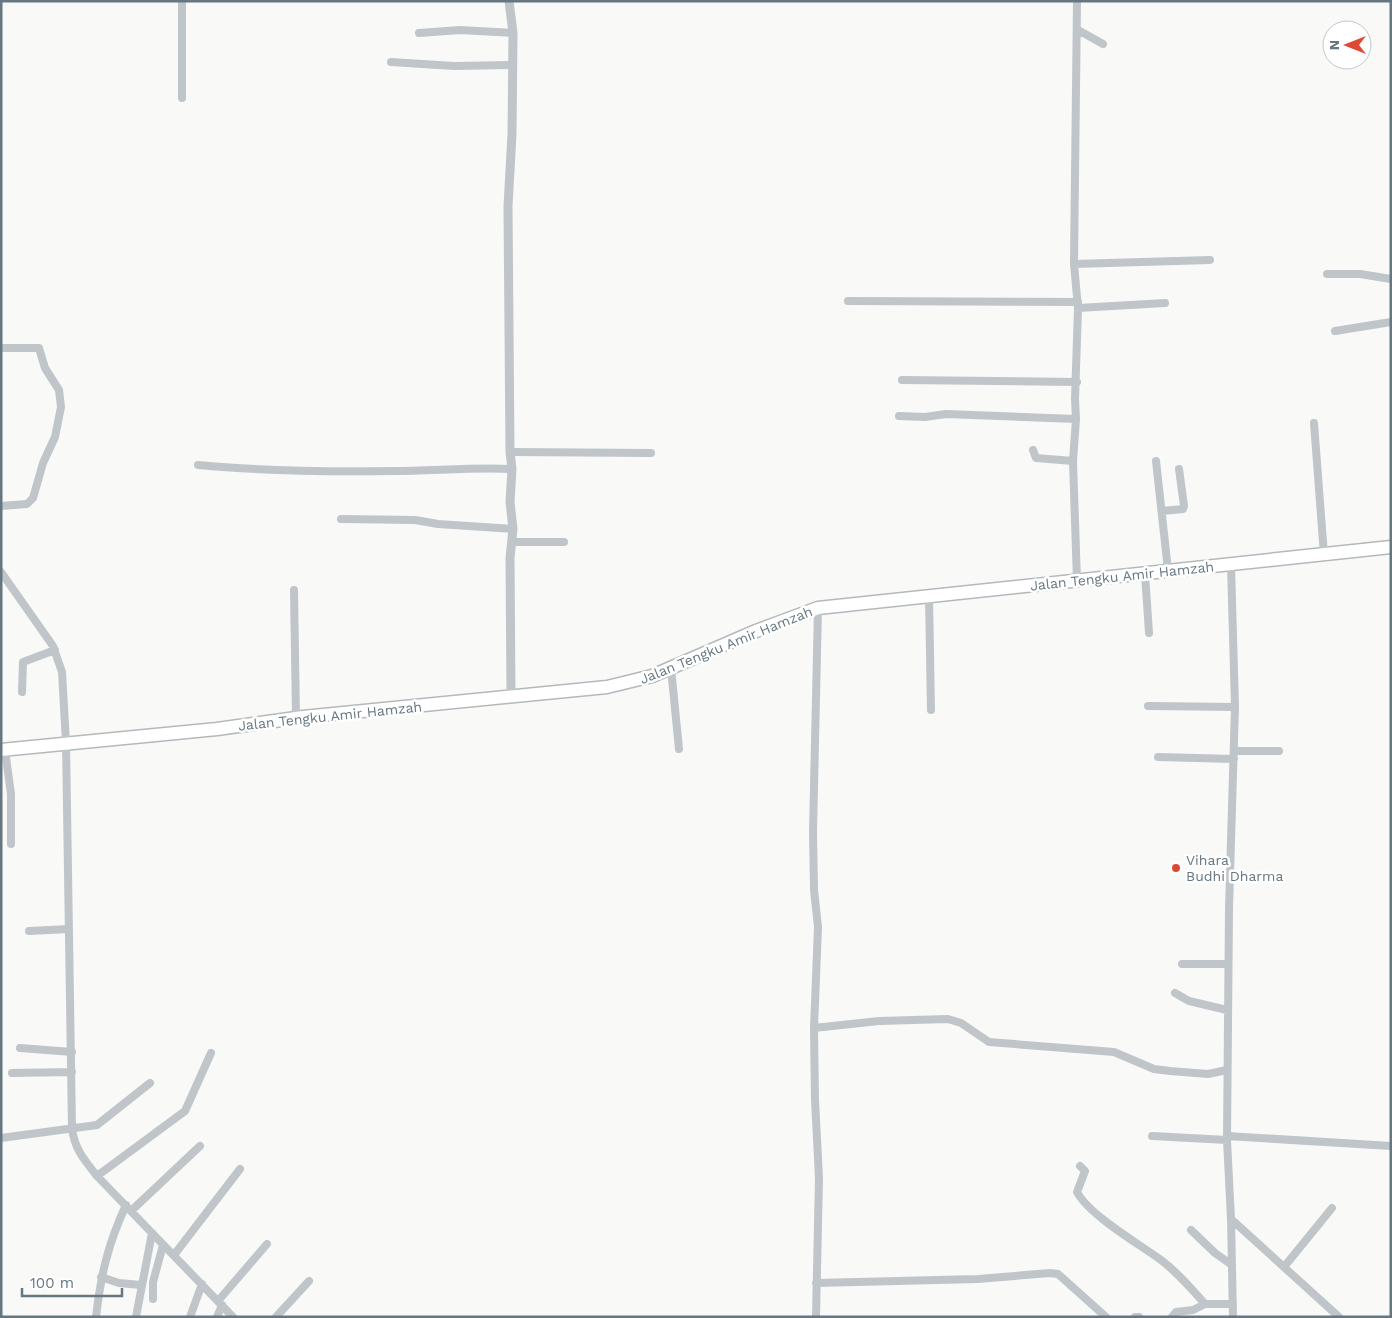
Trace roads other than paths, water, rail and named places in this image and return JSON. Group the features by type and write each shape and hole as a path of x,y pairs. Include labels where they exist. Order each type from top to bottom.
{"highway":[{"name":"Jalan Tengku Amir Hamzah","path":"3,750 217,729 296,718 607,686 644,679 756,631 818,608 1391,547"}],"street":[{"path":"182,1 182,98"},
{"path":"509,1 513,33 508,206 510,452 512,469 510,502 513,529 511,696"},
{"path":"1076,581 1073,461 1076,418 1078,305 1074,264 1077,1"},
{"path":"419,33 460,30 513,33"},
{"path":"1078,30 1103,44"},
{"path":"391,62 454,66 513,65"},
{"path":"1074,264 1210,260"},
{"path":"1327,274 1360,274 1391,279"},
{"path":"848,301 1078,305 1165,303"},
{"path":"1336,331 1391,322"},
{"path":"1,348 38,348 45,368 59,390 61,401 58,430 43,463 33,498 27,504 1,506"},
{"path":"902,380 1077,382"},
{"path":"900,416 946,414 1076,418"},
{"path":"1314,423 1324,554"},
{"path":"1034,450 1036,458 1073,461"},
{"path":"510,452 651,453"},
{"path":"1156,461 1168,570"},
{"path":"198,464 271,470 391,472 475,467 512,469"},
{"path":"1162,511 1183,509 1178,469"},
{"path":"341,519 415,520 438,524 513,529"},
{"path":"512,542 564,542"},
{"path":"1231,565 1235,707 1228,964 1227,1138 1233,1317"},
{"path":"1,572 54,648 62,672 66,744 72,1128 78,1151 97,1176 233,1317"},
{"path":"1145,574 1149,632"},
{"path":"294,590 296,718"},
{"path":"929,596 931,710"},
{"path":"816,1317 819,1178 814,1028 818,928 814,890 813,832 818,608"},
{"path":"22,692 23,662 54,648"},
{"path":"671,668 679,749"},
{"path":"1148,706 1235,707"},
{"path":"3,750 11,794 11,844"},
{"path":"1158,757 1234,755 1279,751"},
{"path":"29,931 70,930"},
{"path":"1182,964 1228,964"},
{"path":"1175,993 1190,1000 1228,1010"},
{"path":"814,1028 879,1021 952,1020 961,1023 989,1042 1114,1052 1154,1069 1170,1071 1208,1074 1228,1070"},
{"path":"20,1048 72,1052"},
{"path":"97,1176 186,1111 211,1053"},
{"path":"12,1072 72,1072"},
{"path":"1,1138 99,1124 150,1083"},
{"path":"1152,1136 1391,1146"},
{"path":"96,1317 101,1277 110,1240 129,1208 200,1146"},
{"path":"1080,1166 1086,1171 1077,1192 1082,1199 1102,1218 1163,1262 1188,1285 1204,1304"},
{"path":"174,1255 240,1170"},
{"path":"1284,1267 1332,1208"},
{"path":"1231,1219 1339,1317"},
{"path":"1191,1230 1215,1253 1232,1265"},
{"path":"136,1317 152,1233"},
{"path":"217,1317 220,1303 267,1244"},
{"path":"153,1299 153,1282 163,1245"},
{"path":"816,1283 978,1279 1050,1273 1058,1274 1106,1317"},
{"path":"101,1277 119,1283 141,1285"},
{"path":"276,1317 310,1281"},
{"path":"190,1317 202,1284"},
{"path":"1172,1317 1176,1312 1193,1310 1204,1304 1233,1304"}],"place":[{"name":"Vihara Budhi Dharma","path":"1176,868"}]}
